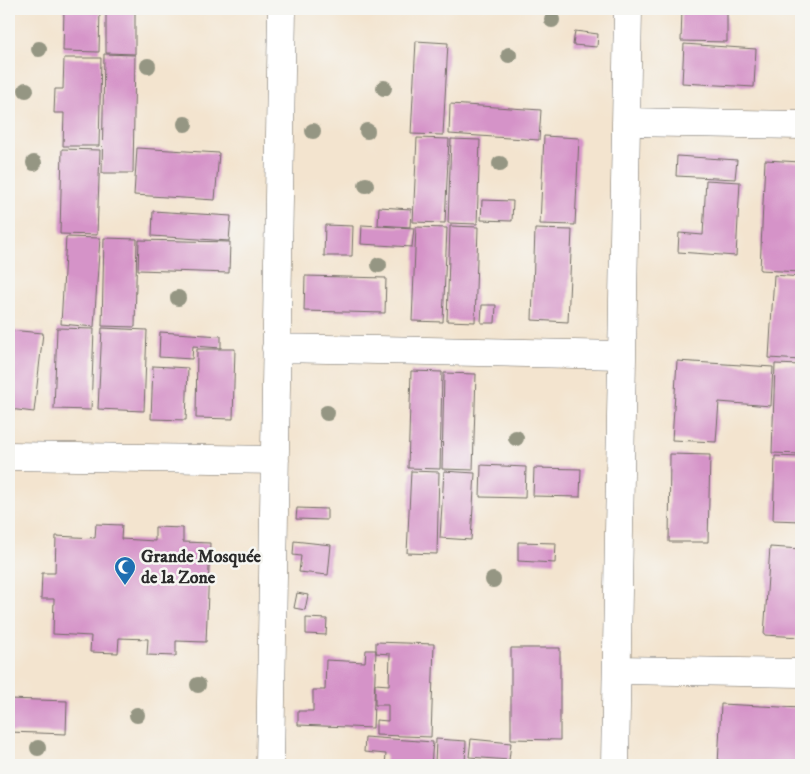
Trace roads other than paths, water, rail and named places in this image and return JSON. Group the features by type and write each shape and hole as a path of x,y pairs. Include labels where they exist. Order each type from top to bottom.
{"street":[{"path":"270,765 282,9"},
{"path":"615,765 628,9"},
{"path":"626,122 801,125"},
{"path":"276,348 622,355"},
{"path":"9,456 275,460"},
{"path":"617,670 801,673"}],"place":[{"name":"Grande Mosquée de la Zone","path":"125,586"}]}
